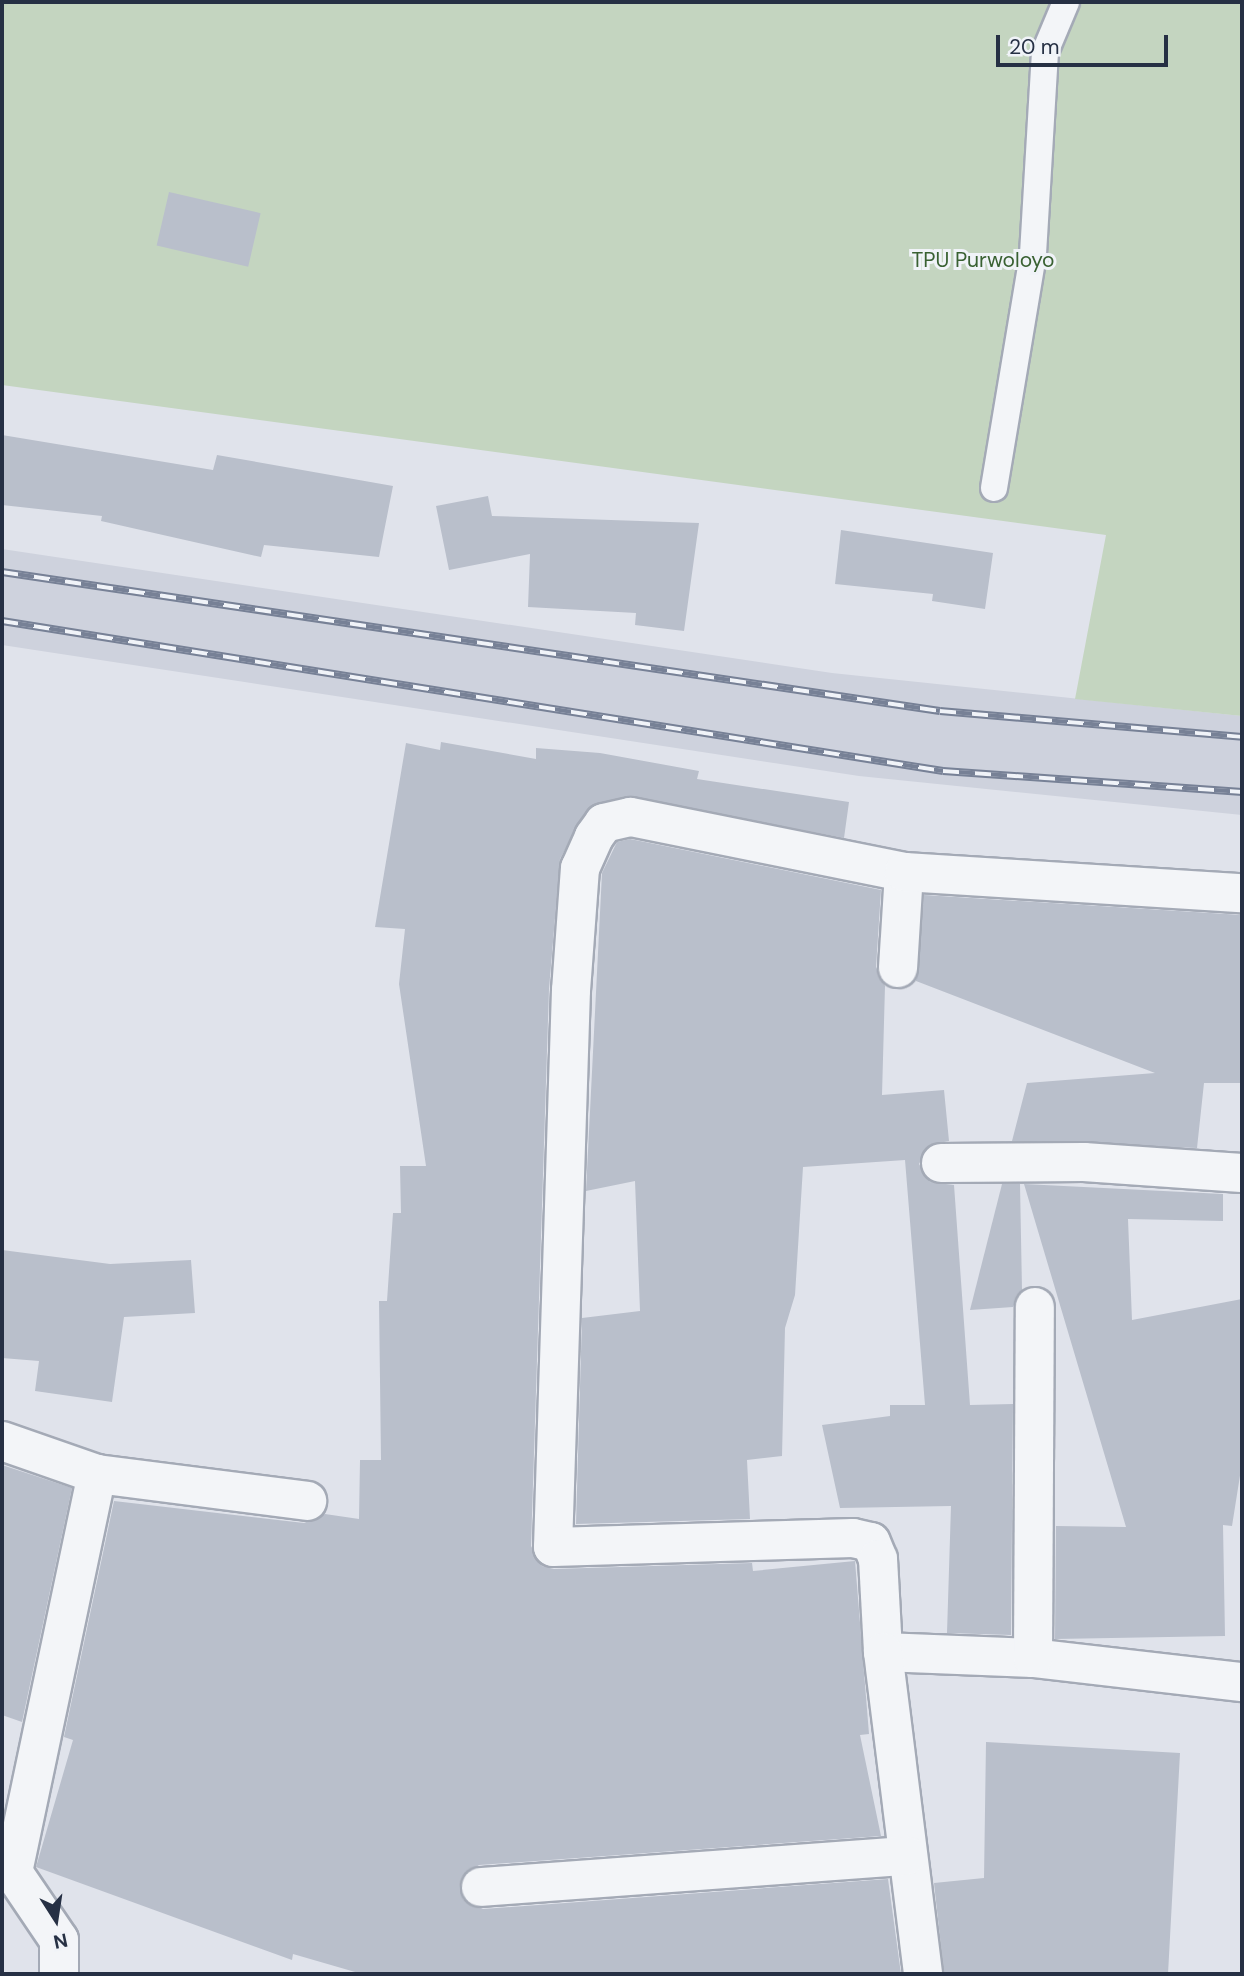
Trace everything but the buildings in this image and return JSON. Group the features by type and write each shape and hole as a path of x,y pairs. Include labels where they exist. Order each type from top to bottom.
{"street":[{"path":"923,1974 871,1542 571,1551 553,1547 550,1528 571,990 580,868 594,837 604,823 630,817 904,872 1242,893"},
{"path":"898,968 904,872"},
{"path":"941,1163 1084,1163 1242,1173"},
{"path":"1033,1658 1035,1307"},
{"path":"2,1441 97,1474 307,1501"},
{"path":"60,1974 59,1940 13,1872 97,1474"},
{"path":"883,1652 1033,1658 1242,1682"},
{"path":"481,1887 907,1856"}],"lane":[{"path":"994,488 1033,254 1045,52 1066,2"}],"shaded area":[{"path":"2,549 832,673 1242,716 1242,815 859,776 2,645"}],"green space":[{"name":"TPU Purwoloyo","path":"2,2 1242,2 1242,716 1075,699 1106,535 2,385"}],"railway":[{"path":"2,572 940,711 1242,737"},
{"path":"2,621 943,771 1242,792"}]}
